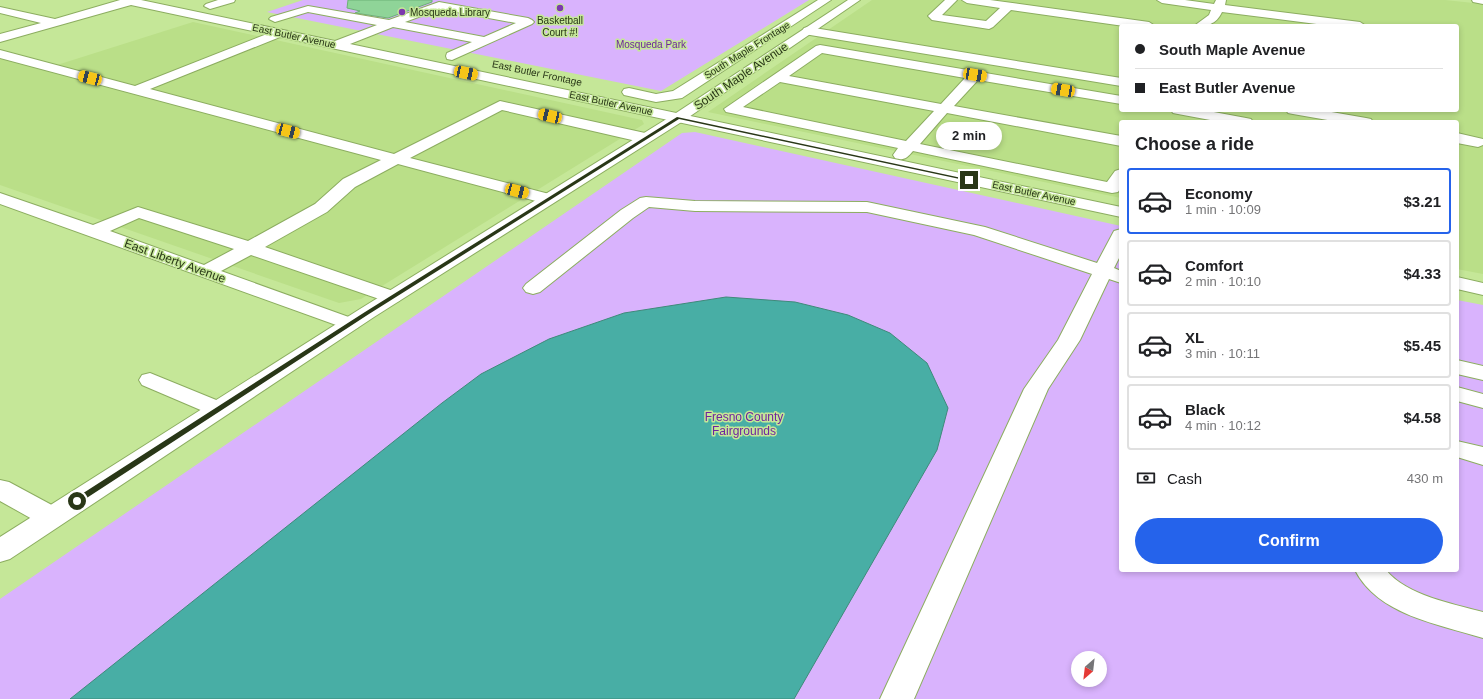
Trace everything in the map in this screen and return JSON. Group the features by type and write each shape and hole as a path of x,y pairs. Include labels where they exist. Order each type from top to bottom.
{"street":[{"path":"181,0 298,24"},
{"path":"210,6 230,0"},
{"name":"South Maple Frontage","path":"618,90 656,98 677,95 826,0 852,2"},
{"path":"952,0 934,16 936,18 983,25 989,24 1005,3"},
{"path":"968,0 1064,8 1140,24"},
{"path":"1162,0 1344,24"},
{"path":"1477,0 1483,1"},
{"path":"0,38 128,1"},
{"name":"East Butler Avenue","path":"128,1 279,33 336,38 535,87 1119,212"},
{"name":"South Maple Avenue","path":"0,551 392,297 678,118 852,2"},
{"path":"336,38 358,36 439,6 528,22 452,56"},
{"path":"275,19 308,8 484,41"},
{"path":"1217,8 1228,22"},
{"path":"1202,24 1217,8"},
{"path":"0,10 55,23"},
{"path":"417,14 440,18"},
{"path":"214,19 194,26 260,40"},
{"path":"485,27 507,31"},
{"path":"808,31 1119,82"},
{"path":"136,90 279,33"},
{"path":"358,36 382,41"},
{"path":"964,44 1035,55"},
{"path":"1119,100 820,49 731,109 908,147 1112,188 1119,177"},
{"name":"East Butler Frontage","path":"436,52 474,60"},
{"path":"0,54 547,199"},
{"path":"893,163 975,75"},
{"path":"778,78 1119,141"},
{"path":"205,272 321,208 349,183 535,87"},
{"path":"500,105 615,131 637,143"},
{"path":"1189,112 1235,120"},
{"path":"1305,112 1354,120"},
{"path":"1459,138 1478,142"},
{"name":"East Liberty Avenue","path":"0,198 350,324"},
{"path":"533,288 627,214 646,202 695,206 867,207 979,231 1112,274"},
{"path":"94,232 138,212 250,248 392,297"},
{"path":"897,699 1036,389 1112,274 1119,244"},
{"path":"1459,283 1483,289"},
{"path":"1459,367 1483,373"},
{"path":"150,380 218,409"},
{"path":"1459,395 1483,401"},
{"path":"1459,450 1483,456"},
{"path":"0,489 51,518"},
{"path":"1371,572 1384,588 1404,599 1483,625"}],"shaded area":[{"path":"872,0 1445,0 1483,4 1483,274 1459,269 1459,120 1119,120 1119,198 708,112"},
{"path":"193,22 642,120 644,124 361,299 339,303 0,185 0,51 57,65"}],"green space":[{"name":"Mosqueda Park","path":"303,0 809,0 661,91 267,12"},
{"name":"Fresno County Fairgrounds","path":"695,132 1119,226 1119,572 1459,572 1459,300 1483,305 1483,699 0,699 0,599 682,133"}],"water":[{"path":"726,297 795,302 848,315 890,333 927,363 948,408 937,450 794,699 70,699 442,403 481,374 549,339 624,313"}],"building":[{"path":"348,0 432,0 432,2 388,18 355,13 360,11 347,8"}],"place":[{"name":"Basketball Court #!","path":"560,8"},
{"name":"Mosqueda Library","path":"402,12"}],"route":[{"path":"77,501 367,313 678,118 969,180"}]}
